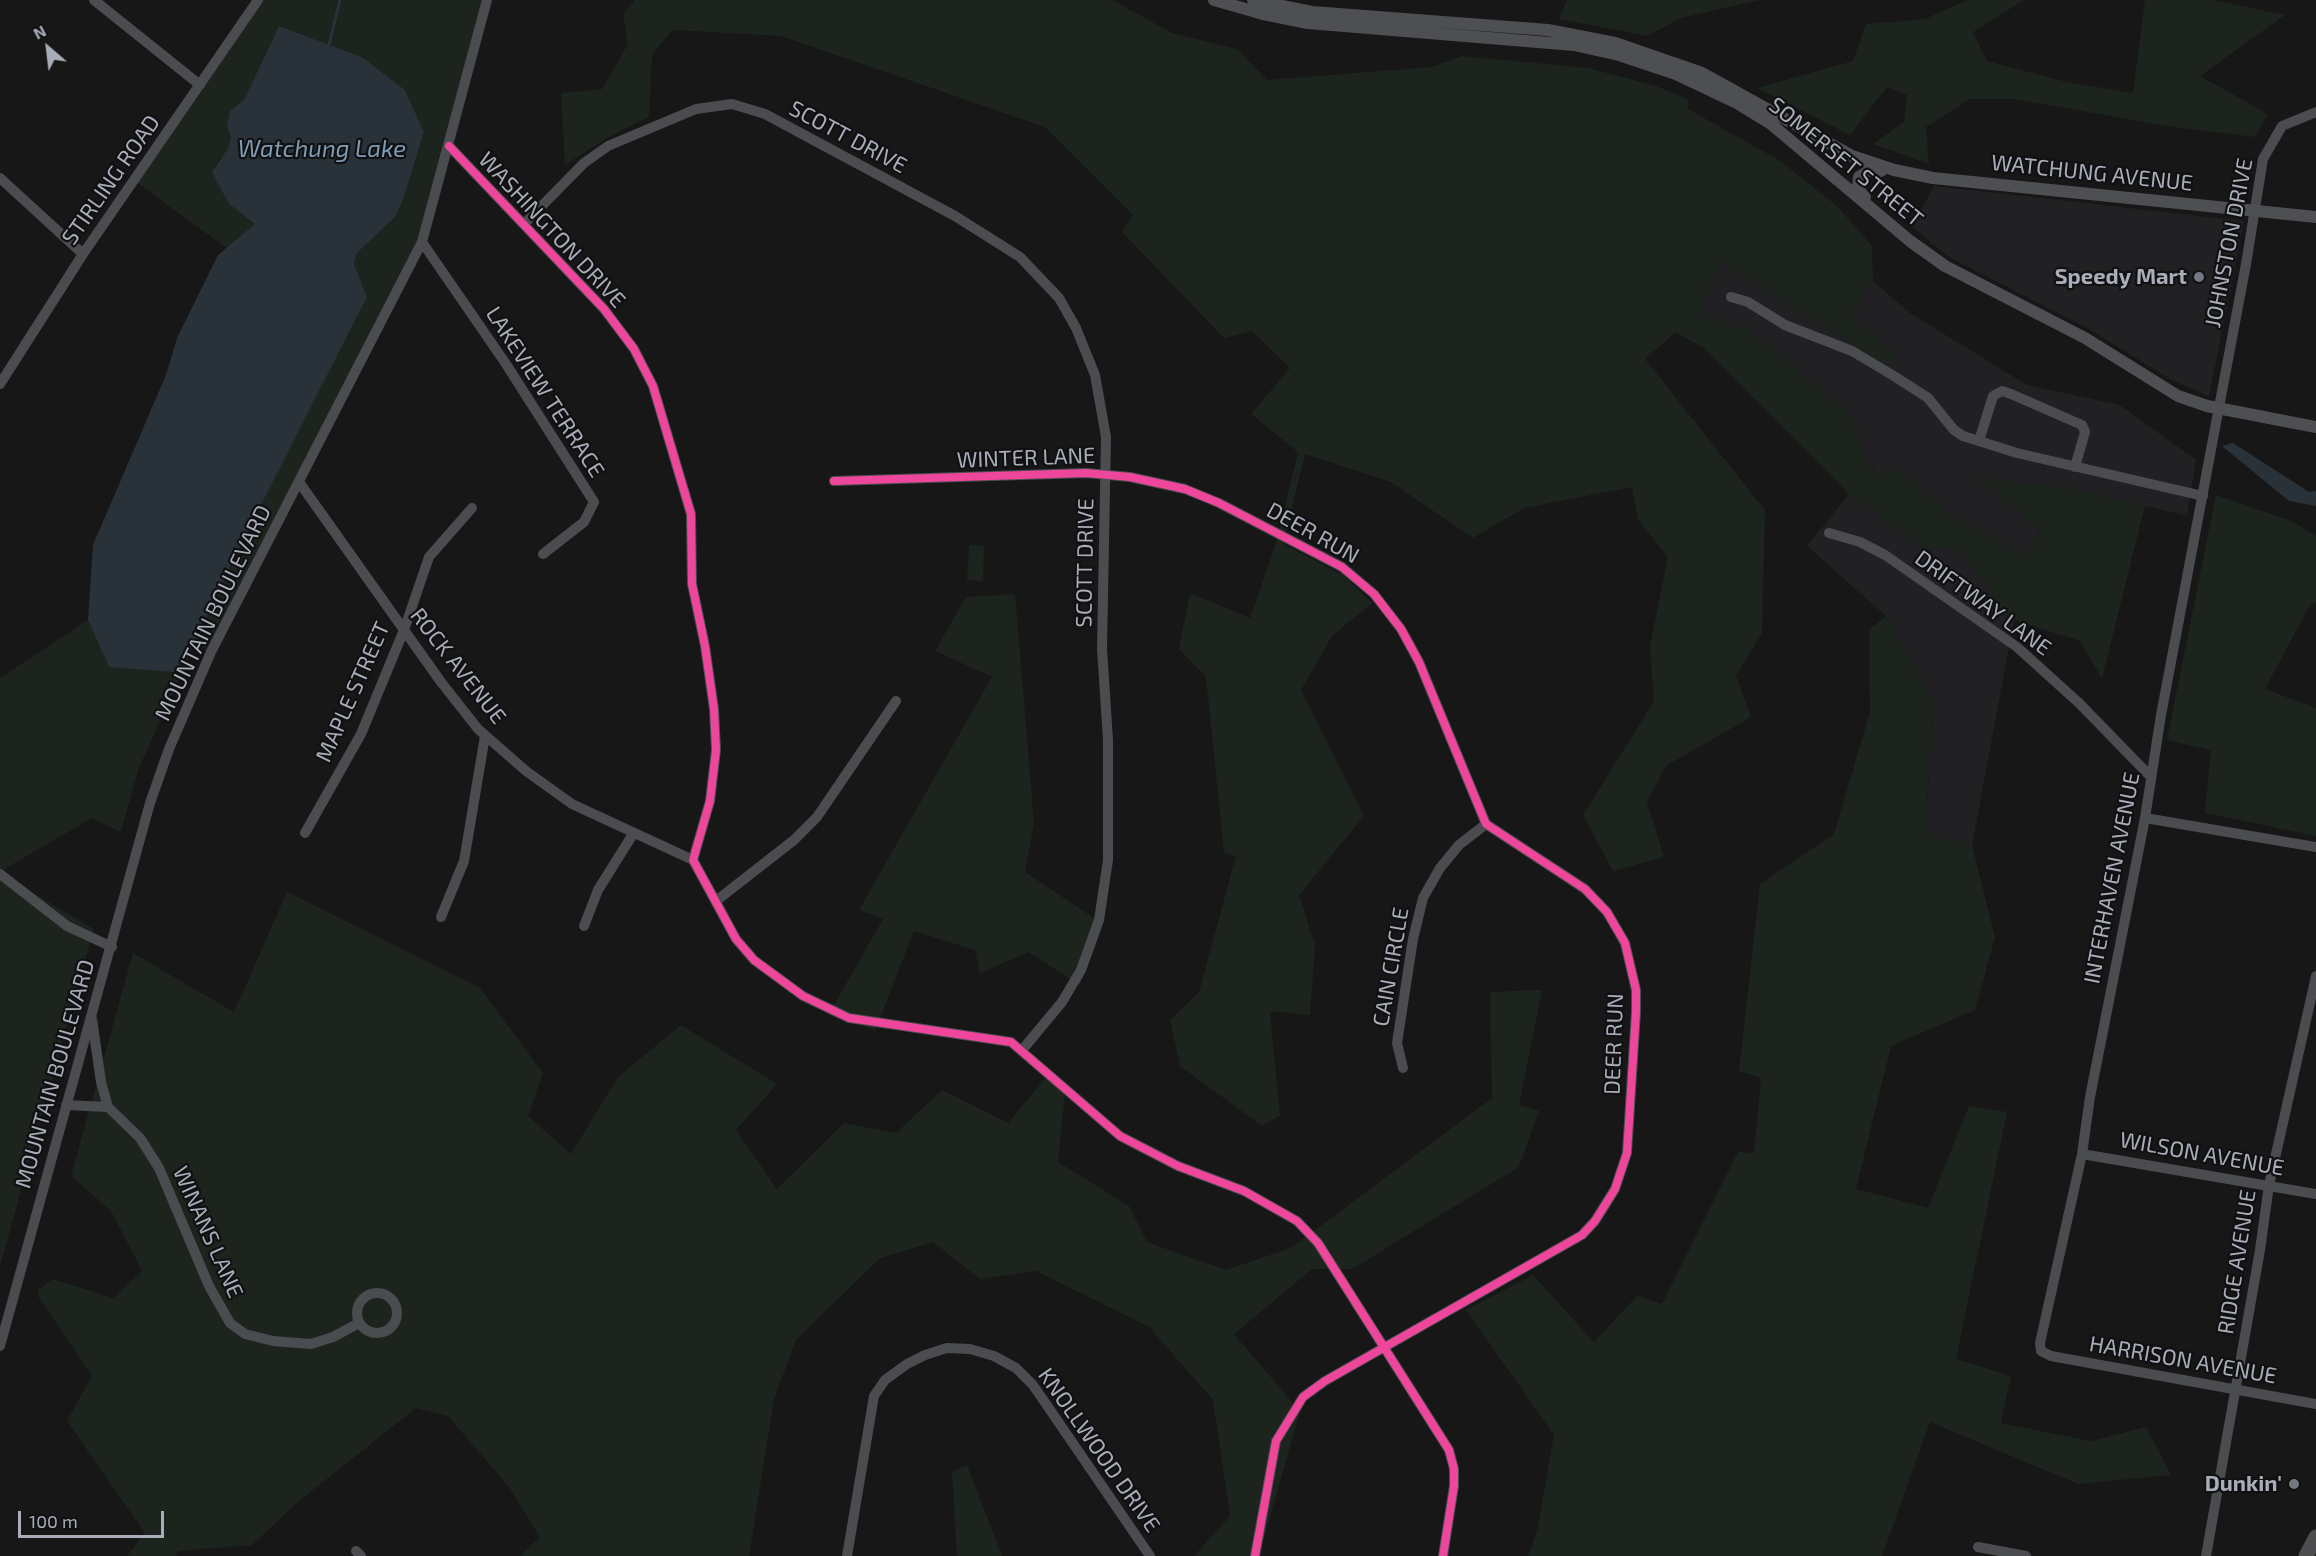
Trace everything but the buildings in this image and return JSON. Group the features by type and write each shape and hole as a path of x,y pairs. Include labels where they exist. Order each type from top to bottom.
{"highway":[{"path":"2306,1556 2316,1537"}],"main road":[{"name":"SOMERSET STREET","path":"1214,0 1263,14 1308,23 1553,42 1611,53 1654,66 1707,88 1771,124 1945,266 2061,325 2178,396 2218,408 2316,427"},
{"name":"SOMERSET STREET","path":"1253,0 1312,12 1536,29 1615,43 1702,73 1748,96 1821,141 1866,162"},
{"name":"WATCHUNG AVENUE","path":"1866,162 1933,178 2316,217"},
{"path":"1886,220 1858,190 1857,182 1862,174 1870,170 1933,178"}],"street":[{"path":"94,0 200,85"},
{"name":"STIRLING ROAD","path":"0,384 83,254 258,0"},
{"name":"MOUNTAIN BOULEVARD","path":"0,1346 150,803 169,749 211,651 422,242 487,0"},
{"name":"MOUNTAIN BOULEVARD","path":"482,21 493,0"},
{"name":"SCOTT DRIVE","path":"524,224 584,163 620,140 706,106 732,104 765,114 955,216 1020,257 1059,298 1088,354 1101,401 1106,437 1102,649 1109,822 1099,920 1081,970 1062,1002 1023,1049"},
{"name":"JOHNSTON DRIVE","path":"2218,408 2263,159 2275,133 2294,119 2316,112"},
{"name":"WASHINGTON DRIVE","path":"449,146 604,309 634,349 653,386 684,486 693,530 692,584 710,670 716,750 710,801 693,860"},
{"path":"0,178 83,254"},
{"name":"LAKEVIEW TERRACE","path":"422,242 506,364 594,502 584,522 543,554"},
{"path":"1731,297 1748,302 1785,325 1852,351 1928,398 1954,430 1979,441 2075,467 2203,496"},
{"path":"1979,441 1993,396 2002,391 2011,393 2082,425 2085,432 2075,467"},
{"name":"INTERHAVEN AVENUE","path":"2044,1353 2040,1343 2082,1154 2090,1097 2145,818 2218,408"},
{"name":"WINTER LANE","path":"834,481 1106,474 1185,489 1247,518"},
{"name":"ROCK AVENUE","path":"299,482 441,682 486,736 526,771 572,804 693,860"},
{"name":"MAPLE STREET","path":"305,833 361,734 404,630 429,557 472,508"},
{"name":"DEER RUN","path":"1247,518 1342,567 1374,594 1389,611 1419,662 1486,824 1585,890 1607,912 1624,943 1636,990 1627,1153 1615,1189 1582,1235 1325,1381 1303,1397 1292,1411 1276,1441 1271,1457 1255,1556"},
{"name":"DRIFTWAY LANE","path":"1829,533 1860,542 1885,555 2018,647 2079,703 2151,777"},
{"path":"716,901 794,840 817,817 896,701"},
{"path":"441,917 464,861 486,736"},
{"path":"2145,818 2316,847"},
{"name":"CAIN CIRCLE","path":"1403,1068 1397,1043 1413,939 1423,898 1440,868 1459,846 1486,824"},
{"path":"584,926 598,890 633,834"},
{"path":"693,860 736,939 754,960 803,996 829,1010 873,1024 1002,1039 1023,1049 1120,1136 1178,1166 1244,1191 1297,1221 1318,1243 1442,1438 1451,1460 1454,1486 1443,1556"},
{"path":"0,874 66,926 112,947"},
{"name":"RIDGE AVENUE","path":"2206,1556 2269,1185 2316,976"},
{"path":"66,1105 108,1107 101,1082 92,1016"},
{"name":"WINANS LANE","path":"108,1107 140,1138 159,1168 209,1286 230,1323 245,1334 273,1341 311,1344 333,1337 358,1323"},
{"name":"WILSON AVENUE","path":"2082,1154 2316,1194"},
{"name":"KNOLLWOOD DRIVE","path":"847,1556 874,1396 885,1380 907,1364 925,1354 947,1348 970,1349 994,1356 1016,1368 1033,1385 1150,1556"},
{"name":"HARRISON AVENUE","path":"2044,1353 2316,1404"},
{"path":"1978,1547 2026,1556"}],"shaded area":[{"path":"258,0 487,0 422,242 211,651 195,643 138,770 121,832 92,818 8,867 1,874 94,929 0,1266 0,678 88,620 109,667 195,642 235,556 367,297 354,264 356,254 395,217 403,200 424,132 405,90 362,57 279,26 244,100 230,112 231,138 228,148 214,167 229,204 255,224 228,249 134,180"},
{"path":"635,0 1112,0 1172,33 1237,49 1267,80 1431,67 1462,56 1588,68 1656,86 1688,99 1688,109 1779,160 1837,206 1872,246 1873,281 1850,316 1895,355 1888,366 1722,262 1698,316 1749,329 1851,415 1866,460 1875,473 1900,470 1950,515 2024,556 2041,533 1980,479 2074,488 2145,505 2102,679 2080,641 2014,620 1957,547 1927,550 1849,494 1705,349 1676,332 1645,359 1765,510 1762,633 1736,676 1751,717 1666,766 1647,802 1664,857 1613,871 1583,815 1654,701 1650,647 1668,557 1638,520 1632,487 1524,508 1473,538 1391,482 1305,454 1283,544 1343,575 1372,603 1332,636 1301,690 1364,816 1299,895 1315,945 1310,1015 1270,1011 1280,1115 1262,1126 1180,1066 1170,1020 1199,992 1236,856 1224,853 1206,677 1179,649 1190,593 1250,618 1277,540 1298,452 1251,414 1290,368 1252,331 1224,338 1122,232 1133,215 1045,127 781,36 672,30 652,55 649,117 610,136 565,165 561,93 602,89 628,44 623,14"},
{"path":"1567,0 1759,0 1681,18 1647,36 1559,19"},
{"path":"1967,0 2024,0 1973,32 1987,61 2067,82 2133,93 2145,0 2213,0 2285,15 2200,76 2268,114 2255,137 2173,127 2014,99 1970,99 1926,127 1929,164 1873,144 1904,122 1907,95 1887,87 1850,135 1757,88 1853,61 1866,24 1925,19"},
{"path":"1934,186 2244,221 2209,396 2170,379 2089,329 1949,257 1912,227"},
{"path":"1722,262 1888,366 1895,355 1850,316 1873,281 1910,313 2027,385 2120,405 2196,460 2187,516 2074,488 1981,479 2041,534 2024,556 1950,515 1900,470 1876,473 1866,460 1851,415 1697,316"},
{"path":"1849,494 1927,550 1957,547 2014,620 1972,846 1925,833 1934,701 1886,616 1807,546"},
{"path":"2216,495 2294,522 2316,536 2316,602 2310,605 2265,689 2316,708 2316,836 2205,813 2211,750 2167,740"},
{"path":"969,545 984,546 983,581 967,580"},
{"path":"1015,594 1034,823 1025,872 1103,924 1080,985 1028,952 980,973 975,950 914,931 875,1031 830,1012 883,919 859,910 992,677 935,651 966,597"},
{"path":"1886,616 1934,701 1925,833 1972,846 1995,937 1975,1010 1891,1046 1856,1189 1928,1208 1969,1106 2007,1112 1956,1359 2011,1376 2001,1423 2091,1441 2146,1427 2171,1475 2078,1484 1930,1422 1882,1556 1528,1556 1537,1531 1554,1435 1466,1310 1533,1275 1594,1342 1637,1296 1662,1304 1738,1152 1754,1153 1761,1078 1739,1071 1760,884 1834,834 1870,712 1869,630"},
{"path":"287,892 479,987 543,1073 528,1116 571,1154 618,1077 681,1025 777,1084 736,1130 777,1189 844,1123 896,1133 942,1090 1008,1123 1046,1077 1065,1095 1058,1162 1129,1206 1147,1242 1226,1270 1291,1248 1492,1098 1490,992 1542,990 1519,1105 1539,1111 1519,1167 1352,1269 1312,1269 1234,1334 1300,1411 1259,1556 1194,1556 1230,1516 1213,1400 1149,1327 1036,1271 980,1279 933,1242 880,1258 796,1340 774,1399 749,1556 520,1556 540,1537 509,1487 448,1416 416,1408 299,1501 252,1545 178,1551 176,1556 127,1556 145,1533 67,1421 92,1376 38,1296 39,1289 53,1279 113,1298 142,1271 111,1211 71,1176 133,953 234,1012"},
{"path":"967,1465 1002,1556 957,1556 952,1472"}],"water":[{"name":"Watchung Lake","path":"279,26 362,57 405,90 424,132 403,200 395,217 356,254 354,264 367,297 235,556 195,642 174,672 109,667 88,620 93,545 166,375 177,338 218,255 255,224 229,204 212,172 228,148 231,138 227,126 230,111 244,100"},
{"path":"2233,443 2309,492 2316,491 2316,506 2289,501 2222,446"}],"waterway":[{"path":"329,45 340,0"}],"cycle path":[{"path":"449,146 604,309 634,349 653,386 691,514 692,584 705,646 714,709 716,750 710,801 693,860 736,939 754,960 803,996 849,1018 1011,1042 1120,1136 1178,1166 1244,1191 1297,1221 1318,1243 1449,1450 1454,1469 1454,1486 1443,1556"},
{"path":"834,481 1086,473 1130,477 1185,489 1219,503 1342,567 1374,594 1401,629 1419,662 1486,824 1585,889 1607,912 1625,943 1636,990 1636,1012 1627,1153 1615,1189 1595,1221 1582,1235 1325,1381 1303,1397 1276,1441 1255,1556"}],"place":[{"name":"Speedy Mart","path":"2199,277"},
{"name":"Dunkin'","path":"2294,1484"}]}
